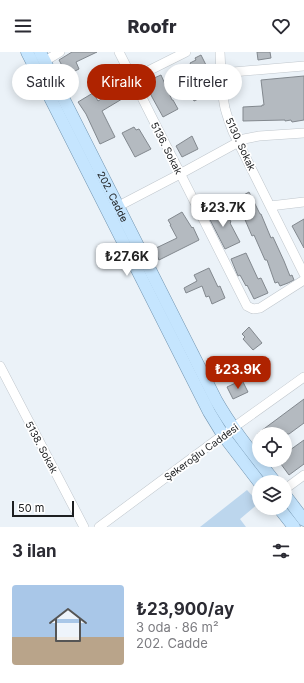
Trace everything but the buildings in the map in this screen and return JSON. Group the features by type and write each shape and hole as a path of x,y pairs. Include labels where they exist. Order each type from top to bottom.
{"main road":[{"name":"202. Cadde","path":"27,52 216,400 228,432 255,475"},
{"name":"202. Cadde","path":"42,57 113,209"},
{"name":"202. Cadde","path":"228,432 268,475"},
{"path":"292,504 304,520"},
{"path":"285,515 294,527"}],"street":[{"path":"42,57 60,52"},
{"name":"5136. Sokak","path":"119,52 125,64"},
{"path":"156,67 186,52"},
{"name":"5130. Sokak","path":"220,52 221,64"},
{"path":"242,72 304,66"},
{"name":"5136. Sokak","path":"143,100 245,303 250,308 260,308 304,280"},
{"name":"5130. Sokak","path":"224,100 225,109 238,142 304,274"},
{"path":"113,209 250,137 304,133"},
{"path":"270,206 304,202"},
{"name":"5138. Sokak","path":"0,366 84,527"},
{"name":"Şekeroğlu Caddesi","path":"100,527 304,377"},
{"path":"292,484 304,475"}],"shaded area":[{"path":"247,490 252,495 252,509 240,519 246,527 200,527"}]}
